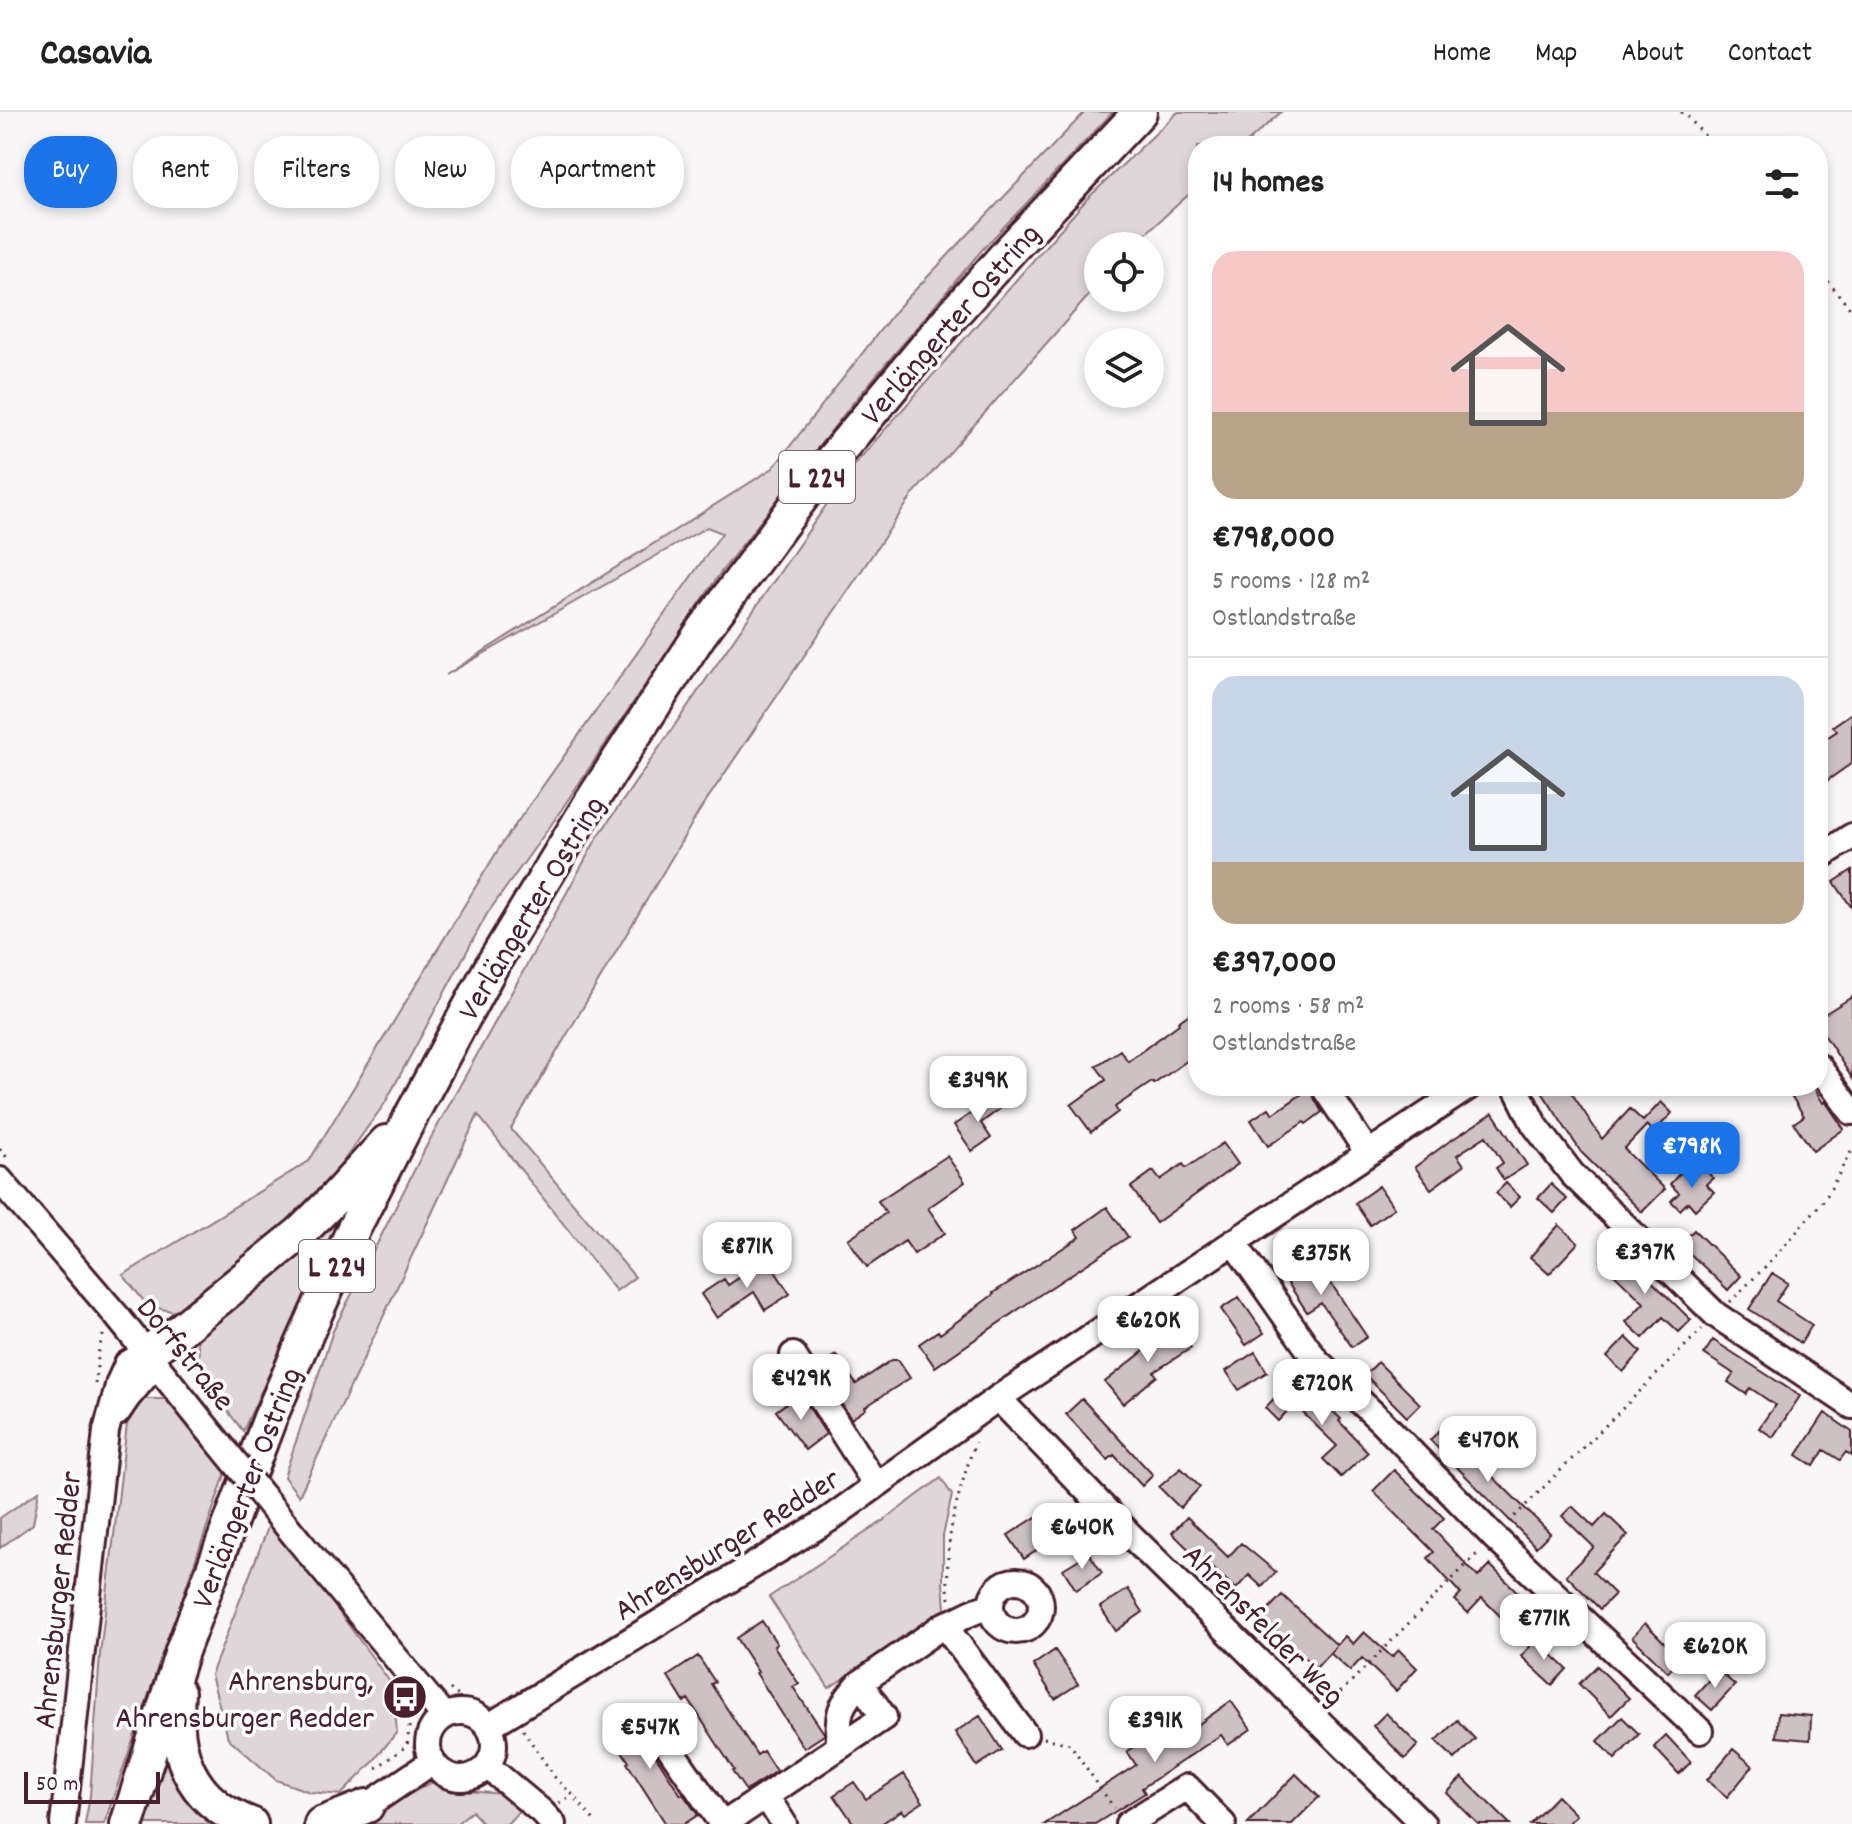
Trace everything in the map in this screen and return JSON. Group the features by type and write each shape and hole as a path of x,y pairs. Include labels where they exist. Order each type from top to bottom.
{"main road":[{"name":"Verlängerter Ostring","path":"127,1824 182,1651 270,1418 352,1232 491,967 591,802 699,636 814,481 948,320 1140,112"},
{"path":"150,1359 178,1332 300,1233 411,1116"},
{"path":"182,1651 177,1708 179,1745 192,1779 218,1808 251,1824"},
{"path":"321,1824 356,1815"}],"street":[{"path":"1828,852 1852,836"},
{"path":"1828,1080 1852,1112"},
{"path":"1330,1096 1368,1153"},
{"name":"Ahrensburger Redder","path":"489,1726 828,1520 998,1398 1455,1096"},
{"path":"1520,1096 1534,1124 1572,1174 1716,1315 1852,1406"},
{"name":"Dorfstraße","path":"0,1180 437,1706"},
{"path":"1234,1243 1316,1360 1380,1420 1494,1537 1700,1731"},
{"path":"793,1355 876,1485"},
{"name":"Ahrensburger Redder","path":"63,1824 106,1431 127,1364 150,1359"},
{"name":"Ahrensfelder Weg","path":"998,1398 1129,1534 1423,1824"},
{"path":"839,1747 838,1718 845,1699 860,1683 951,1623 983,1607 991,1607"},
{"path":"951,1623 1025,1734"},
{"path":"662,1737 723,1824 884,1717 860,1683"},
{"path":"437,1706 473,1714 489,1726 494,1746 492,1757 479,1773 458,1779 448,1776 432,1762 427,1749 428,1736 437,1706"},
{"path":"356,1815 432,1762"},
{"path":"487,1766 553,1824"},
{"path":"1122,1818 1187,1787 1223,1824"},
{"path":"766,1796 784,1824"}],"path":[{"path":"1681,112 1705,136"},
{"path":"1828,281 1852,311"},
{"path":"1315,1718 1771,1261 1825,1199 1852,1150"},
{"path":"951,1623 947,1561 949,1534 955,1504 976,1440"},
{"path":"376,1768 407,1746 412,1710 437,1706"},
{"path":"512,1712 556,1779 597,1824"},
{"path":"1025,1734 1070,1744 1122,1818"}],"shaded area":[{"path":"1085,112 1113,112 981,251 853,403 721,572 551,825 487,914 385,1103 321,1192 180,1313 148,1306 123,1275 309,1161 501,845 722,533 707,527 446,675 773,468 896,310"},
{"path":"1178,112 1281,112 1254,136 1188,136 1188,195 1147,232 1084,232 1084,301 914,493 700,810 511,1129 635,1277 616,1291 478,1115 299,1496 284,1477 333,1331 427,1145 597,838 853,466 1087,199"},
{"path":"341,1217 243,1431 201,1376 197,1336"},
{"path":"143,1399 169,1399 205,1439 226,1472 104,1824 85,1824 90,1796 100,1654 127,1424"},
{"path":"941,1478 952,1495 943,1536 945,1609 829,1688 769,1597"},
{"path":"39,1491 33,1524 0,1548 0,1518"},
{"path":"269,1525 312,1575 393,1686 397,1732 341,1795 310,1792 276,1780 228,1738 211,1675"},
{"path":"170,1720 222,1824 140,1824"},
{"path":"434,1781 466,1791 505,1794 519,1811 507,1824 483,1824 472,1811 456,1824 369,1824 375,1813"}],"building":[{"path":"1852,713 1852,763 1828,780 1828,737 1837,731 1833,726"},
{"path":"1852,870 1852,908 1834,882"},
{"path":"1852,997 1852,1078 1828,1041 1828,1012"},
{"path":"1188,1015 1188,1060 1115,1107 1118,1112 1091,1132 1071,1105 1106,1080 1096,1066 1120,1050 1128,1061"},
{"path":"998,1095 1005,1105 981,1123 991,1138 972,1151 954,1125"},
{"path":"1299,1096 1313,1096 1322,1112 1268,1146 1251,1120 1269,1108 1273,1114"},
{"path":"1545,1096 1574,1096 1602,1139 1630,1109 1643,1121 1661,1102 1672,1113 1654,1132 1647,1125 1624,1149 1665,1189 1642,1212 1581,1152"},
{"path":"1819,1096 1844,1129 1813,1151 1794,1123 1804,1116 1792,1097"},
{"path":"1493,1113 1527,1165 1504,1180 1496,1168 1503,1163 1486,1136 1457,1155 1464,1165 1431,1189 1415,1167"},
{"path":"1223,1143 1238,1164 1156,1223 1131,1187 1153,1171 1160,1180 1183,1164 1186,1168"},
{"path":"947,1156 965,1182 928,1208 945,1233 914,1254 905,1241 867,1267 848,1239 886,1213 878,1201"},
{"path":"1703,1168 1713,1178 1706,1184 1714,1192 1695,1210 1688,1202 1680,1210 1671,1201 1679,1193 1670,1184 1681,1172 1690,1181"},
{"path":"1506,1183 1520,1197 1510,1207 1496,1193"},
{"path":"1551,1184 1567,1199 1554,1213 1538,1198"},
{"path":"1379,1186 1394,1208 1370,1225 1355,1203"},
{"path":"1107,1207 1128,1237 935,1367 919,1344 938,1331 940,1334 993,1293 1080,1237 1075,1230"},
{"path":"1559,1225 1578,1243 1549,1274 1530,1257"},
{"path":"1694,1230 1741,1276 1728,1290 1680,1244"},
{"path":"1616,1246 1691,1320 1679,1332 1663,1317 1643,1338 1626,1322 1644,1303 1601,1261"},
{"path":"1297,1253 1314,1280 1324,1273 1367,1337 1352,1347 1321,1303 1307,1312 1277,1266"},
{"path":"767,1259 790,1294 765,1310 754,1292 717,1318 701,1294 724,1279 728,1285"},
{"path":"1772,1273 1788,1283 1776,1301 1812,1325 1801,1343 1749,1309"},
{"path":"1239,1297 1264,1333 1246,1345 1221,1309"},
{"path":"1175,1324 1191,1348 1154,1372 1157,1376 1123,1404 1105,1382 1150,1346 1147,1342"},
{"path":"1626,1337 1641,1352 1623,1372 1607,1357"},
{"path":"1713,1340 1800,1396 1773,1437 1759,1428 1775,1405 1750,1388 1746,1394 1728,1382 1734,1374 1704,1354"},
{"path":"1255,1352 1267,1372 1239,1390 1226,1371"},
{"path":"836,1355 856,1384 892,1360 898,1360 910,1378 851,1419 818,1367"},
{"path":"1378,1362 1420,1404 1407,1417 1365,1375"},
{"path":"1286,1386 1299,1399 1309,1389 1341,1419 1339,1421 1368,1452 1341,1477 1323,1459 1337,1446 1294,1404 1278,1421 1265,1408"},
{"path":"800,1393 826,1434 805,1450 776,1411"},
{"path":"1082,1399 1153,1475 1142,1486 1114,1455 1108,1460 1066,1414"},
{"path":"1825,1413 1852,1432 1852,1456 1846,1452 1840,1460 1824,1450 1814,1466 1797,1455"},
{"path":"1446,1424 1490,1468 1487,1471 1550,1533 1536,1547 1430,1440"},
{"path":"1181,1468 1200,1487 1180,1508 1159,1487"},
{"path":"1394,1470 1444,1518 1433,1529 1478,1577 1490,1565 1539,1613 1518,1634 1482,1598 1468,1613 1455,1600 1461,1594 1428,1558 1434,1552 1373,1491"},
{"path":"1572,1506 1594,1527 1606,1514 1628,1535 1593,1572 1615,1594 1600,1609 1566,1575 1594,1547 1562,1516"},
{"path":"1036,1517 1052,1540 1024,1559 1008,1535"},
{"path":"1187,1517 1228,1557 1241,1543 1276,1572 1262,1587 1249,1575 1236,1589 1208,1564 1206,1566 1172,1533"},
{"path":"1089,1553 1102,1573 1076,1590 1063,1569"},
{"path":"1128,1589 1143,1612 1116,1631 1100,1607"},
{"path":"1282,1595 1337,1645 1316,1668 1261,1617"},
{"path":"762,1621 799,1684 793,1687 824,1733 804,1748 736,1638"},
{"path":"1645,1623 1681,1659 1668,1672 1632,1637"},
{"path":"1364,1632 1392,1657 1399,1650 1417,1668 1396,1691 1362,1658 1350,1671 1330,1653 1345,1636 1353,1644"},
{"path":"1536,1640 1567,1669 1552,1685 1521,1656"},
{"path":"1055,1650 1078,1684 1055,1699 1033,1665"},
{"path":"698,1656 715,1682 711,1684 757,1755 763,1751 776,1771 746,1791 688,1699 684,1702 668,1676"},
{"path":"1597,1666 1629,1698 1611,1716 1579,1684"},
{"path":"1718,1670 1735,1685 1712,1710 1695,1695"},
{"path":"1231,1701 1251,1729 1228,1745 1221,1735 1142,1788 1145,1793 1095,1824 1045,1824 1136,1765 1127,1751 1150,1736 1152,1740 1187,1718 1193,1728"},
{"path":"628,1708 681,1795 698,1815 684,1824 666,1824 605,1724"},
{"path":"1386,1713 1418,1745 1405,1759 1373,1726"},
{"path":"1778,1713 1811,1716 1810,1740 1776,1737"},
{"path":"980,1716 1002,1750 977,1766 955,1732"},
{"path":"1622,1717 1639,1734 1615,1759 1598,1741"},
{"path":"1457,1720 1475,1739 1455,1759 1436,1741"},
{"path":"1666,1735 1691,1762 1679,1774 1654,1747"},
{"path":"1733,1749 1753,1766 1727,1797 1707,1780"},
{"path":"904,1774 923,1802 905,1814 902,1810 881,1824 854,1824 834,1795 854,1782 866,1799"},
{"path":"1296,1774 1319,1797 1292,1824 1247,1824"},
{"path":"1462,1777 1510,1824 1478,1824 1447,1793"},
{"path":"1557,1796 1576,1815 1567,1824 1530,1824"}],"place":[{"name":"Ahrensburg, Ahrensburger Redder","path":"405,1697"}]}
